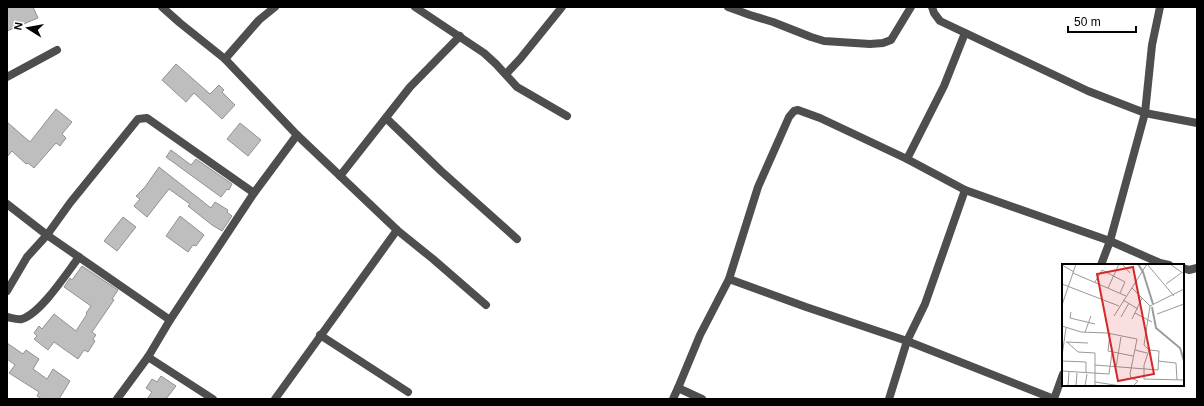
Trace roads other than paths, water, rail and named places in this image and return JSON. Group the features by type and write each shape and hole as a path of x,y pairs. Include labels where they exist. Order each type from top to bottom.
{"street":[{"path":"162,7 225,59 297,135 397,230 486,305"},
{"path":"225,59 254,24 275,7"},
{"path":"415,7 484,53 517,87 567,116"},
{"path":"506,74 562,7"},
{"path":"728,7 824,41 870,44 884,43 891,40 911,7"},
{"path":"932,7 934,13 940,21 1088,91 1145,113 1197,123"},
{"path":"1101,264 1110,241 1145,113 1152,45 1160,7"},
{"path":"907,159 944,86 965,33"},
{"path":"340,176 410,87 460,36"},
{"path":"7,77 57,50"},
{"path":"673,399 700,335 729,279 758,187 789,117 794,111 798,110 820,118 907,159 965,190 1110,241 1164,264"},
{"path":"7,291 27,257 47,235 70,203 134,122 142,117 147,118 175,136 254,193"},
{"path":"386,118 441,171 517,238"},
{"path":"117,399 148,357 170,320 254,193 297,135"},
{"path":"889,399 908,341 925,304 965,190"},
{"path":"7,204 47,235 170,320"},
{"path":"275,399 397,230"},
{"path":"7,317 21,319 38,309 79,257"},
{"path":"1184,268 1189,270 1197,268"},
{"path":"729,279 806,307 908,341 977,367 1054,399 1062,377"},
{"path":"320,335 408,392"},
{"path":"148,357 213,399"},
{"path":"678,388 702,399"}]}
